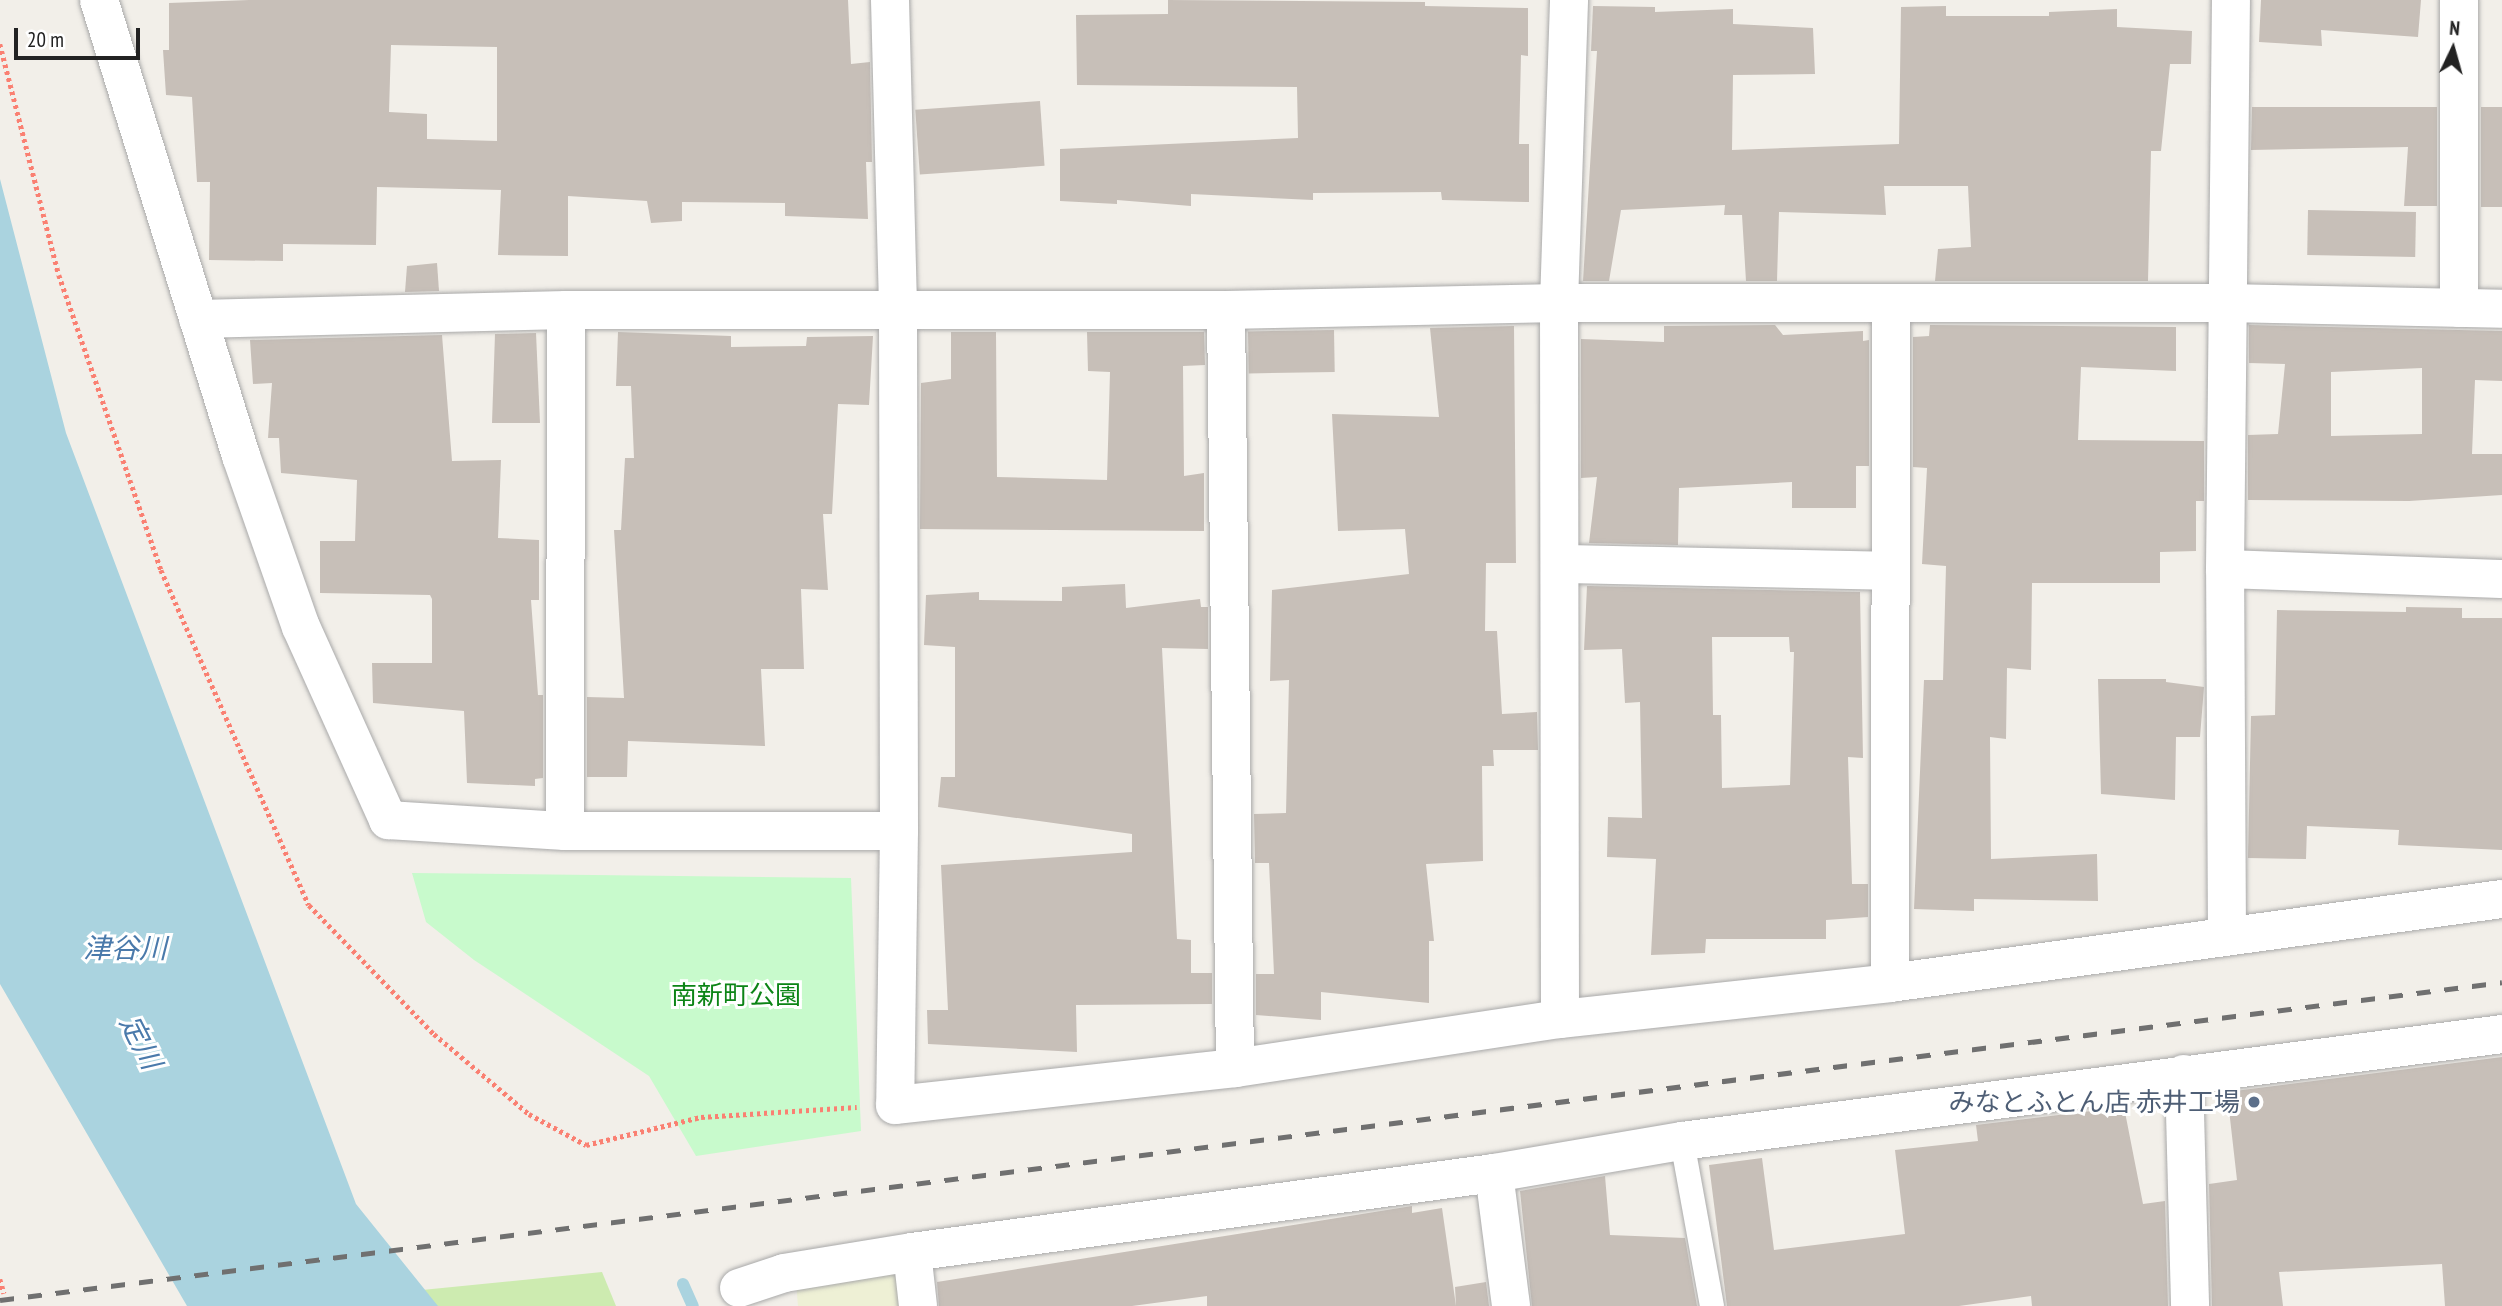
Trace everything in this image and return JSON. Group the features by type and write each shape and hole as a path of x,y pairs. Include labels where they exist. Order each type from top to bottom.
{"street":[{"path":"99,0 198,320 301,627 388,820 565,831 899,831"},
{"path":"890,0 898,308 899,831 895,1105 1235,1068 1560,1019 1890,983 2227,935 2502,900"},
{"path":"1560,1019 1559,303 1569,0"},
{"path":"2227,935 2226,303 2231,0"},
{"path":"2459,0 2459,308"},
{"path":"198,320 566,310 1226,310 1559,303 2226,303 2502,309"},
{"path":"1890,983 1891,305"},
{"path":"565,831 566,310"},
{"path":"1226,310 1235,1068"},
{"path":"1561,564 1890,571"},
{"path":"2225,569 2502,579"},
{"path":"739,1288 784,1273 912,1252 1494,1173 1682,1141 2502,1034"},
{"path":"2183,1074 2190,1306"},
{"path":"1494,1173 1511,1306"},
{"path":"912,1252 918,1306"}],"lane":[{"path":"1682,1141 1712,1306"}],"path":[{"path":"0,1279 4,1293"}],"green space":[{"name":"南新町公園","path":"412,873 851,878 861,1131 696,1156 649,1076 474,960 426,922"},
{"path":"895,1271 901,1306 798,1306 796,1282"},
{"path":"602,1272 616,1306 434,1306 422,1290"}],"water":[{"name":"津谷川","path":"0,179 66,433 356,1204 438,1306 187,1306 0,984"}],"building":[{"path":"249,0 848,0 851,64 870,62 872,162 866,162 868,219 785,216 785,203 682,202 682,221 651,223 647,201 568,196 568,256 498,255 501,190 377,187 376,245 283,244 283,261 209,260 210,182 197,182 192,97 166,95 163,50 169,50 169,3","holes":["391,45 497,47 497,141 427,139 427,114 389,112"]},
{"path":"1168,0 1425,2 1425,6 1528,8 1528,56 1521,55 1519,144 1529,144 1529,202 1442,200 1441,192 1313,193 1313,200 1191,194 1191,206 1117,200 1117,204 1060,201 1060,149 1298,138 1297,87 1077,85 1076,15 1168,14"},
{"path":"2261,0 2421,0 2418,37 2321,30 2322,46 2259,42"},
{"path":"1593,6 1655,7 1655,12 1733,9 1733,24 1813,28 1815,74 1733,75 1732,150 1899,144 1901,7 1946,6 1946,16 2049,16 2049,12 2117,9 2117,27 2192,31 2191,64 2170,64 2161,151 2151,151 2148,281 1935,281 1938,249 1971,247 1968,186 1884,186 1886,215 1779,212 1777,281 1746,281 1742,215 1724,215 1725,205 1621,210 1609,281 1583,281 1597,51 1591,51"},
{"path":"1040,101 1045,166 920,175 915,110"},
{"path":"2252,107 2437,107 2437,206 2404,206 2408,147 2251,150"},
{"path":"2481,107 2502,107 2502,207 2481,207"},
{"path":"2308,210 2416,212 2415,257 2307,255"},
{"path":"437,263 439,291 405,292 407,266"},
{"path":"1775,325 1783,335 1863,331 1863,341 1869,340 1869,466 1856,466 1856,508 1792,508 1792,482 1679,488 1678,545 1589,543 1597,477 1581,478 1581,339 1664,342 1664,326"},
{"path":"1930,325 2176,327 2176,371 2081,367 2078,440 2204,441 2204,501 2196,501 2196,551 2160,552 2160,583 2032,583 2031,670 2007,668 2006,739 1990,737 1991,859 2097,854 2098,901 1974,899 1974,911 1914,909 1924,680 1943,680 1946,566 1922,564 1927,468 1913,467 1913,337 1929,336"},
{"path":"2249,325 2502,331 2502,381 2475,380 2472,454 2502,454 2502,495 2409,501 2248,500 2248,435 2278,434 2285,364 2249,363","holes":["2422,368 2422,434 2331,436 2331,372"]},
{"path":"1514,326 1516,563 1486,563 1485,631 1497,631 1502,714 1537,712 1538,750 1493,750 1494,766 1482,766 1483,861 1426,864 1434,941 1429,941 1429,1003 1321,992 1321,1020 1256,1015 1256,974 1274,974 1269,863 1255,863 1254,814 1286,813 1289,680 1270,681 1272,590 1409,574 1405,529 1338,531 1332,414 1439,417 1430,328"},
{"path":"1334,330 1335,372 1249,373 1248,332"},
{"path":"618,332 731,336 731,347 806,346 807,337 873,336 869,405 838,404 832,514 823,514 828,590 801,589 804,669 761,669 765,746 628,741 627,777 587,777 587,697 624,698 614,530 621,530 625,458 634,458 631,386 616,386"},
{"path":"951,332 996,332 997,477 1107,480 1110,372 1088,371 1087,332 1204,332 1205,365 1183,366 1184,476 1204,473 1204,531 920,529 921,383 951,379"},
{"path":"536,333 540,423 492,423 495,334"},
{"path":"442,335 452,461 501,460 498,538 539,540 539,600 531,600 538,695 543,695 543,778 535,779 535,786 467,783 464,711 373,703 372,663 432,663 432,599 430,595 320,593 320,541 355,541 357,480 281,473 279,438 268,438 272,383 253,384 250,340"},
{"path":"1125,584 1126,608 1200,599 1201,607 1208,607 1208,649 1162,648 1177,939 1191,940 1191,973 1212,973 1212,1004 1076,1005 1077,1052 928,1044 927,1010 948,1010 941,865 1132,852 1132,834 938,807 941,777 955,777 955,647 924,645 926,595 979,592 979,600 1062,601 1062,587"},
{"path":"1587,586 1860,592 1863,758 1848,757 1852,884 1868,884 1868,917 1826,920 1826,939 1706,939 1705,953 1651,955 1656,859 1607,857 1608,817 1642,818 1640,702 1625,703 1622,649 1584,650","holes":["1712,637 1789,637 1790,652 1794,652 1790,785 1722,788 1721,715 1713,715"]},
{"path":"2406,607 2462,608 2462,618 2502,618 2502,850 2398,845 2399,830 2307,826 2306,859 2248,858 2251,716 2275,715 2277,610 2406,612"},
{"path":"2098,679 2166,679 2166,682 2204,687 2200,737 2176,737 2175,800 2101,794"},
{"path":"2502,1057 2502,1306 2445,1306 2442,1264 2279,1272 2283,1306 2212,1306 2209,1184 2237,1180 2227,1092"},
{"path":"2124,1107 2143,1204 2165,1201 2168,1306 2032,1306 2031,1296 1959,1306 1727,1306 1709,1165 1762,1158 1774,1250 1905,1234 1895,1150 1978,1141 1976,1125"},
{"path":"1605,1176 1610,1235 1685,1238 1697,1306 1532,1306 1520,1191"},
{"path":"1412,1206 1412,1213 1442,1208 1456,1306 1207,1306 1207,1296 1132,1306 939,1306 937,1282"},
{"path":"1486,1282 1489,1306 1456,1306 1455,1287"}],"waterway":[{"path":"683,1284 693,1306"}],"railway":[{"path":"0,1300 2502,982"}],"place":[{"name":"みなとふとん店 赤井工場","path":"2254,1102"}],"water label":[{"name":"定川","path":"141,1042"}]}
